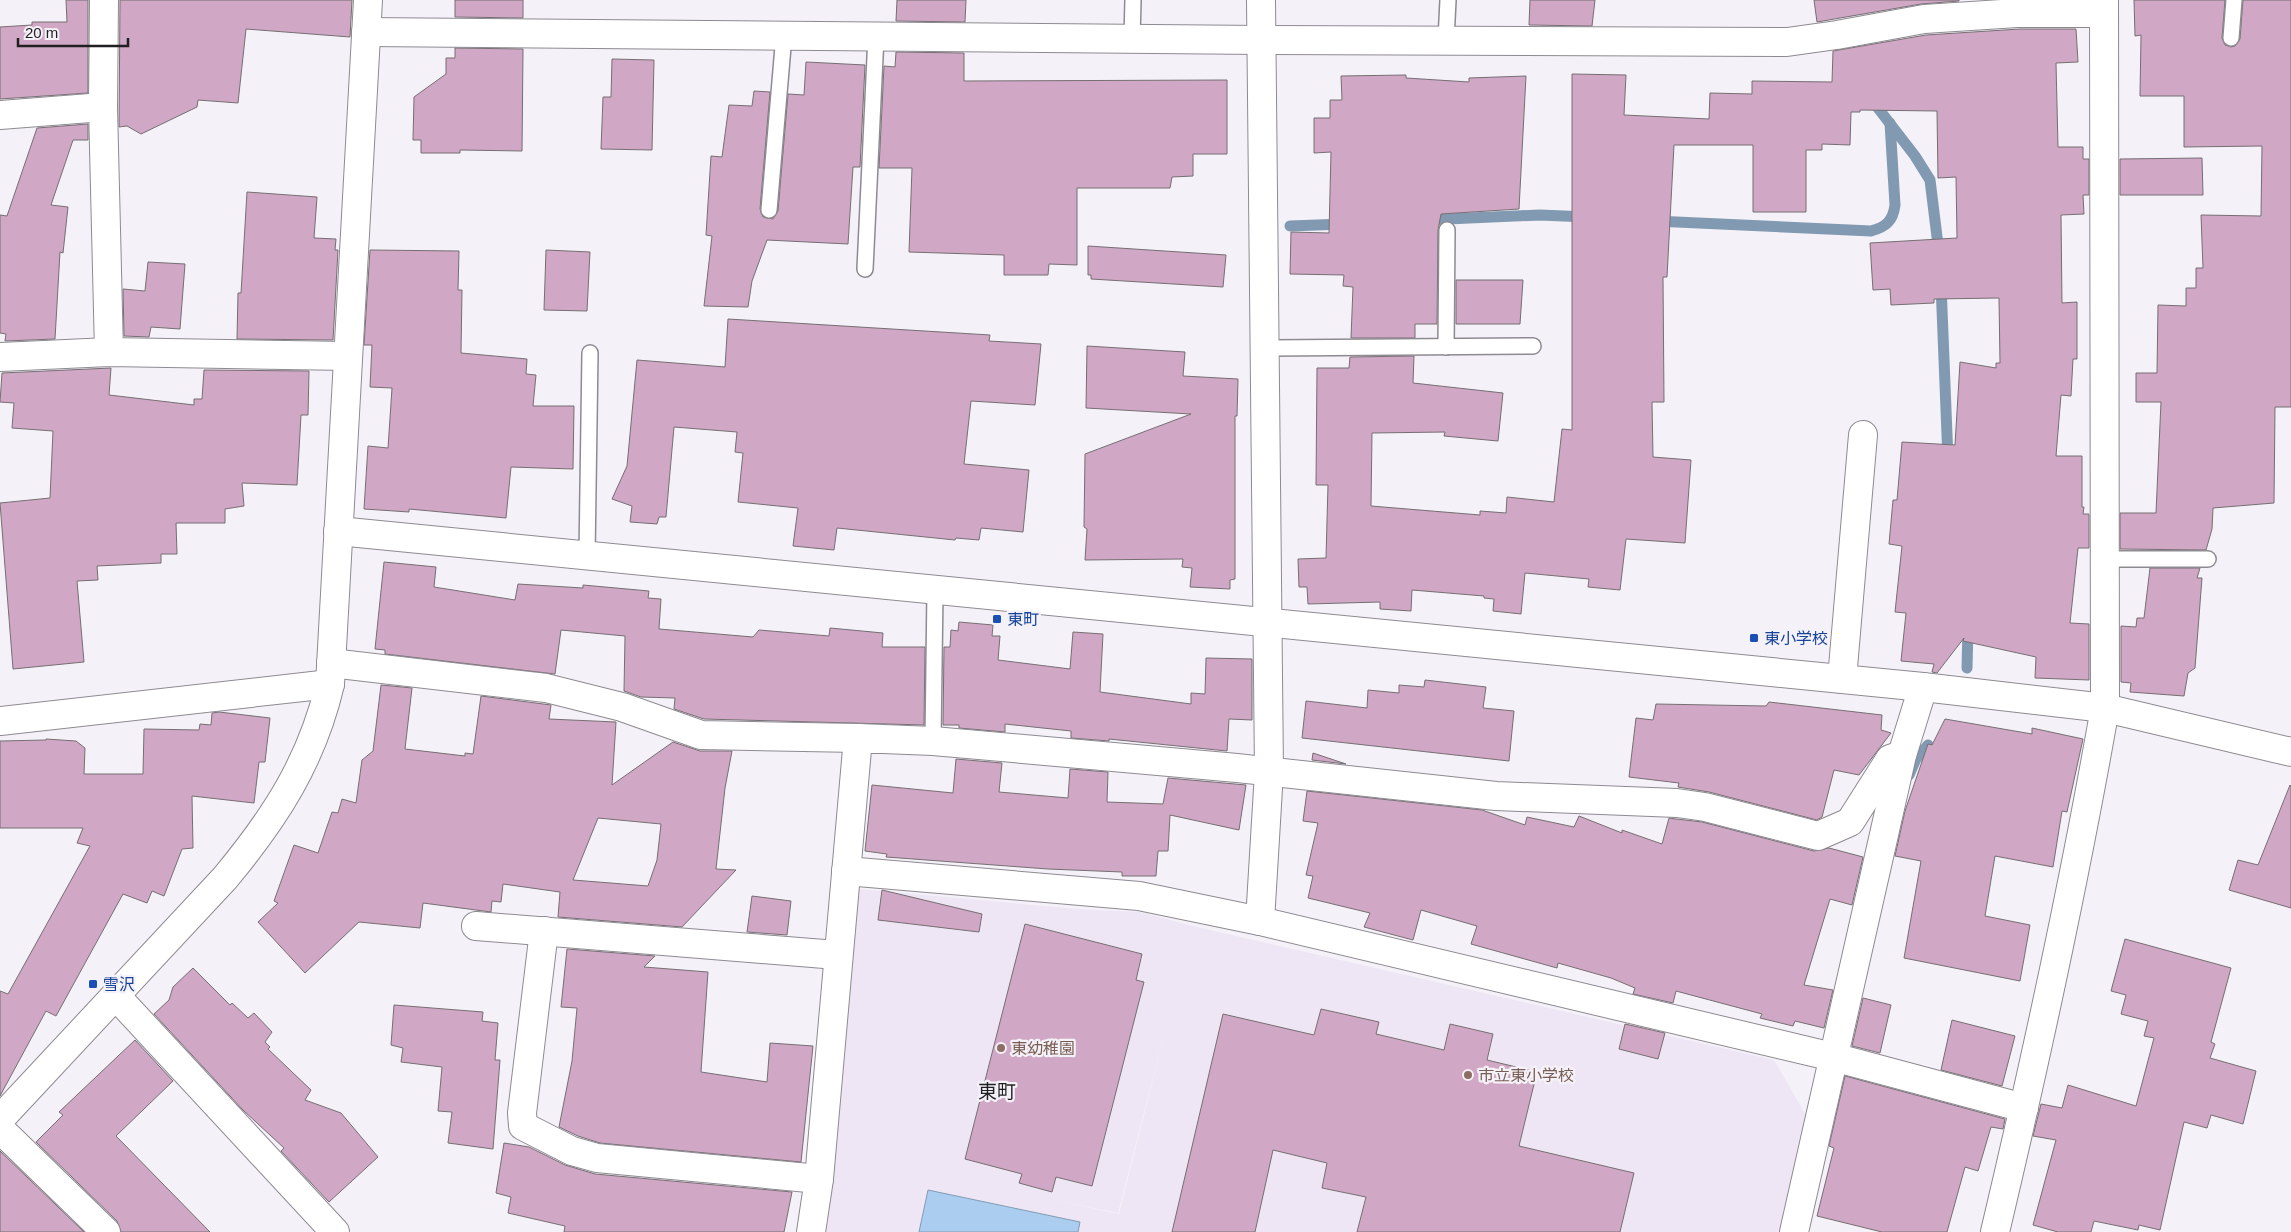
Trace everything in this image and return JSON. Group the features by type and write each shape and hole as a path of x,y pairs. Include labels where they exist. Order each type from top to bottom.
{"street":[{"path":"104,0 103,108 109,352"},
{"path":"0,1119 225,878 258,838 287,796 323,711 330,674 368,0"},
{"path":"1260,0 1269,622 1269,772 1260,921"},
{"path":"366,32 1261,40 1787,42 1924,19 2104,7 2105,708 2090,794 2024,1108 1995,1232"},
{"path":"0,115 103,108"},
{"path":"0,357 109,352 348,356"},
{"path":"1842,679 1863,435"},
{"path":"338,531 1923,687 2105,708 2291,752"},
{"path":"0,721 330,674 546,688 622,707 701,735 933,741 1269,772 1496,796 1677,803 1706,807 1818,836 1850,822 1890,758 1902,755"},
{"path":"1794,1232 1902,755 1923,687"},
{"path":"811,1232 819,1180 837,955 858,738"},
{"path":"846,870 1139,896 1260,921 1833,1057 2024,1108"},
{"path":"476,926 837,955"},
{"path":"544,932 522,1126 572,1151 597,1158 819,1180"},
{"path":"116,996 335,1232"},
{"path":"0,1129 106,1232"}],"lane":[{"path":"1132,38 1133,0"},
{"path":"1446,40 1448,0"},
{"path":"2232,38 2234,0"},
{"path":"769,210 784,36"},
{"path":"865,269 876,36"},
{"path":"1446,347 1447,230"},
{"path":"1265,348 1533,346"},
{"path":"587,556 590,353"},
{"path":"2106,559 2208,558"},
{"path":"933,741 935,590"}],"shaded area":[{"name":"市立東小学校","path":"858,889 1077,909 1140,912 1193,926 1774,1060 1807,1117 1780,1232 822,1232","holes":["1170,1012 1119,1214 1045,1198 1118,1213"]}],"water":[{"path":"928,1190 1080,1222 1078,1232 919,1232"}],"building":[{"path":"66,0 88,0 88,93 0,99 0,27 32,25 32,22 67,22"},
{"path":"120,0 352,0 350,37 246,29 238,103 198,100 197,107 141,134 127,126 119,127"},
{"path":"455,0 523,0 523,18 455,17"},
{"path":"897,0 966,0 965,22 896,21"},
{"path":"1530,0 1595,0 1592,26 1529,25"},
{"path":"1814,0 1959,1 1921,4 1817,22"},
{"path":"2134,0 2225,0 2222,38 2225,45 2231,47 2235,46 2240,39 2243,0 2291,0 2291,407 2275,407 2274,503 2213,508 2212,529 2206,550 2120,549 2120,513 2156,513 2161,402 2136,402 2136,373 2157,373 2158,305 2186,306 2186,288 2196,288 2196,268 2203,268 2201,215 2261,216 2262,146 2184,147 2184,96 2140,96 2141,35 2135,36"},
{"path":"2020,29 2076,29 2078,62 2056,63 2058,147 2083,147 2083,159 2089,159 2089,195 2083,195 2084,214 2061,215 2062,303 2077,302 2077,359 2073,359 2071,396 2061,395 2056,456 2082,456 2082,507 2084,507 2083,514 2089,514 2089,548 2078,548 2070,623 2089,624 2089,680 2035,678 2036,657 1963,641 1964,638 1937,673 1932,672 1934,664 1901,661 1906,613 1895,612 1902,546 1889,544 1893,500 1897,500 1902,442 1955,445 1960,362 1996,368 1996,363 2000,363 1999,298 1934,299 1934,303 1891,305 1890,289 1873,290 1870,243 1957,238 1956,177 1938,178 1937,111 1860,110 1860,112 1851,112 1850,145 1822,144 1822,150 1806,150 1806,212 1753,212 1753,145 1674,145 1667,277 1663,277 1664,402 1652,402 1653,457 1691,460 1685,543 1626,539 1620,590 1588,587 1589,579 1525,573 1521,614 1493,611 1494,599 1484,598 1484,596 1412,590 1411,611 1380,609 1380,602 1308,604 1307,587 1299,587 1298,559 1326,558 1328,485 1316,485 1317,368 1349,368 1350,357 1414,356 1413,383 1503,393 1498,441 1444,436 1445,432 1372,433 1371,506 1480,515 1480,511 1506,513 1507,497 1554,502 1562,429 1572,430 1572,74 1626,75 1624,115 1709,119 1710,93 1752,94 1752,81 1832,82 1833,51 1926,35"},
{"path":"455,48 523,49 522,151 460,150 460,153 421,153 421,140 413,140 414,97 446,74 446,58 455,58"},
{"path":"896,52 964,53 964,81 1227,80 1227,154 1193,154 1193,176 1172,177 1170,188 1077,188 1077,265 1049,264 1048,275 1004,275 1004,255 909,252 912,168 879,168 884,66 895,67"},
{"path":"612,59 654,60 652,150 601,149 603,97 611,97"},
{"path":"806,62 865,65 860,167 853,167 848,244 767,240 752,281 748,307 704,306 712,236 706,235 711,156 722,157 729,105 752,106 754,91 770,92 760,209 763,217 773,219 778,211 788,94 804,95"},
{"path":"1406,75 1406,78 1469,82 1469,78 1526,76 1519,209 1441,214 1438,230 1437,324 1415,324 1415,338 1351,338 1353,287 1343,286 1344,275 1290,274 1291,232 1329,233 1331,152 1314,153 1314,118 1330,118 1330,100 1342,100 1341,76"},
{"path":"88,124 88,140 73,140 51,205 68,207 63,253 60,252 55,339 5,341 6,334 0,333 0,215 7,216 37,128"},
{"path":"2202,158 2203,195 2120,195 2120,159"},
{"path":"247,192 317,197 314,238 336,239 335,250 338,250 333,340 237,339 238,293 241,293"},
{"path":"1088,246 1226,255 1223,287 1091,279 1091,275 1088,275"},
{"path":"370,250 459,251 458,290 462,290 461,353 527,359 526,374 536,375 533,406 574,406 573,469 511,467 506,518 409,509 409,512 364,509 368,446 388,448 392,388 370,387 372,345 364,345"},
{"path":"546,250 590,252 587,311 544,310"},
{"path":"148,262 185,264 180,329 151,327 149,337 124,336 123,289 145,291"},
{"path":"1456,280 1523,280 1520,324 1456,324"},
{"path":"728,319 990,335 989,341 1041,344 1035,405 971,401 964,464 1029,470 1023,532 981,528 979,540 956,538 955,540 837,528 834,550 793,546 798,508 738,502 743,453 735,452 737,432 674,427 666,517 659,517 657,524 630,522 632,506 612,499 627,466 637,360 725,367"},
{"path":"1087,346 1185,352 1183,376 1238,379 1237,416 1235,416 1235,579 1230,580 1230,589 1190,587 1192,568 1182,567 1183,559 1085,560 1087,529 1084,527 1085,454 1191,414 1086,408"},
{"path":"111,368 109,395 194,405 194,399 202,399 204,370 309,371 308,415 301,415 297,485 242,483 244,506 225,509 225,523 176,523 177,554 161,554 161,563 97,566 98,580 77,581 84,662 13,669 0,503 50,498 53,431 12,428 14,403 0,402 2,373"},
{"path":"384,562 436,567 434,587 515,600 518,584 583,588 583,585 649,591 648,598 661,599 659,629 753,637 759,630 829,636 830,628 883,633 882,647 925,647 924,725 704,719 674,709 675,698 641,697 624,691 625,636 561,630 555,674 385,654 385,650 375,649"},
{"path":"2150,568 2200,568 2197,578 2202,578 2195,668 2188,673 2184,696 2130,692 2131,683 2121,682 2121,626 2136,627 2137,618 2144,618"},
{"path":"959,622 993,625 992,636 1000,636 998,660 1070,669 1073,632 1103,634 1100,692 1191,704 1191,693 1205,694 1206,658 1252,659 1252,720 1229,719 1227,751 1109,739 1109,741 1071,738 1071,731 1005,724 1005,732 959,728 959,725 943,725 944,647 950,647 951,630 958,631"},
{"path":"1425,680 1486,687 1483,708 1514,711 1509,761 1302,738 1306,701 1367,708 1368,690 1399,693 1399,685 1424,687"},
{"path":"381,685 412,688 405,749 465,756 465,753 473,754 481,696 551,705 549,719 616,722 612,785 673,742 700,751 732,751 725,788 716,869 736,870 682,927 558,917 560,892 503,884 501,902 492,901 491,912 423,903 420,928 359,922 305,973 258,922 278,903 274,901 294,845 318,853 332,812 338,813 342,799 356,803 362,760 373,751","holes":["598,818 661,824 657,860 648,886 573,880"]},
{"path":"1769,702 1882,715 1881,730 1891,733 1859,775 1834,770 1822,817 1817,820 1709,792 1678,787 1679,783 1629,777 1636,718 1653,720 1656,704 1766,706"},
{"path":"219,712 270,718 265,762 259,762 254,803 192,796 193,848 182,849 164,896 152,891 147,903 123,894 56,1016 46,1011 0,1096 0,991 8,994 90,846 77,843 83,828 0,828 0,741 46,739 76,741 85,748 84,774 143,774 144,729 199,730 200,724 211,725 212,713"},
{"path":"1945,719 2032,734 2032,728 2083,739 2067,812 2062,811 2053,867 1995,856 1985,916 2030,925 2020,981 1904,958 1921,861 1895,856 1905,811 1928,744 1932,745"},
{"path":"1313,753 1346,764 1312,760"},
{"path":"956,759 1002,763 999,792 1068,798 1070,769 1108,772 1107,802 1163,804 1168,778 1246,785 1239,830 1170,815 1168,851 1158,851 1156,876 1122,876 1122,872 1048,869 886,857 887,854 865,851 872,785 953,793"},
{"path":"2290,785 2291,908 2229,890 2238,860 2258,865"},
{"path":"1307,791 1482,810 1525,825 1527,817 1574,827 1579,816 1622,833 1622,830 1662,844 1669,818 1702,822 1814,851 1829,848 1863,857 1852,905 1830,899 1804,985 1833,990 1824,1028 1795,1021 1793,1026 1760,1018 1762,1014 1676,991 1673,1003 1633,994 1635,988 1611,978 1558,963 1557,968 1471,944 1477,926 1421,910 1413,940 1364,927 1370,913 1308,898 1313,876 1306,875 1318,823 1303,821"},
{"path":"882,890 982,914 979,932 878,920"},
{"path":"752,896 791,901 787,935 747,932"},
{"path":"1025,924 1142,954 1136,980 1144,982 1092,1186 1056,1177 1052,1192 1019,1183 1022,1174 965,1159"},
{"path":"2125,939 2231,968 2211,1042 2215,1044 2210,1058 2256,1071 2243,1124 2211,1115 2207,1128 2184,1122 2160,1230 2139,1225 2138,1230 2094,1221 2091,1232 2058,1232 2033,1225 2056,1140 2033,1136 2041,1104 2062,1108 2068,1085 2136,1106 2154,1038 2144,1036 2148,1021 2121,1014 2126,995 2111,991"},
{"path":"567,949 655,956 644,967 708,972 701,1072 767,1082 770,1043 813,1046 801,1162 600,1143 559,1127 572,1061 577,1008 561,1007"},
{"path":"193,968 230,1005 232,1003 248,1018 254,1013 272,1032 265,1042 270,1047 268,1049 311,1090 305,1100 341,1113 378,1157 329,1202 281,1151 284,1148 243,1110 154,1014 169,1000 173,987"},
{"path":"1863,998 1891,1005 1880,1053 1852,1046"},
{"path":"394,1005 483,1012 482,1021 498,1023 495,1060 500,1060 493,1149 448,1143 452,1112 438,1111 442,1067 401,1062 403,1048 391,1045"},
{"path":"1321,1009 1379,1022 1376,1034 1444,1050 1450,1024 1493,1034 1487,1060 1537,1072 1519,1146 1634,1173 1620,1232 1357,1232 1366,1197 1322,1188 1327,1163 1273,1150 1255,1232 1172,1232 1223,1014 1314,1035"},
{"path":"1952,1020 2015,1036 2002,1086 1941,1070"},
{"path":"1625,1024 1665,1033 1658,1059 1619,1049"},
{"path":"135,1040 173,1081 116,1136 210,1232 121,1232 117,1221 36,1142 63,1115 59,1112"},
{"path":"1845,1076 2005,1119 2003,1129 1991,1127 1978,1171 1965,1167 1947,1232 1882,1232 1817,1216 1834,1148 1829,1146"},
{"path":"504,1143 529,1147 565,1165 595,1174 792,1192 784,1232 564,1232 565,1226 508,1213 511,1197 496,1193"},
{"path":"0,1151 84,1232 0,1232"}],"waterway":[{"path":"1871,99 1915,156 1930,180 1939,253"},
{"path":"1655,221 1871,231 1881,228 1893,215 1895,205 1890,123"},
{"path":"1425,220 1540,215 1587,217"},
{"path":"1290,226 1344,224"},
{"path":"1941,284 1948,460"},
{"path":"1967,668 1968,627"},
{"path":"1909,775 1916,759 1928,745"}],"place":[{"name":"東町","path":"997,619"},
{"name":"東小学校","path":"1754,638"},
{"name":"雪沢","path":"93,984"},
{"name":"東幼稚園","path":"1001,1048"},
{"name":"市立東小学校","path":"1468,1075"}],"district":[{"name":"東町","path":"997,1091"}]}
